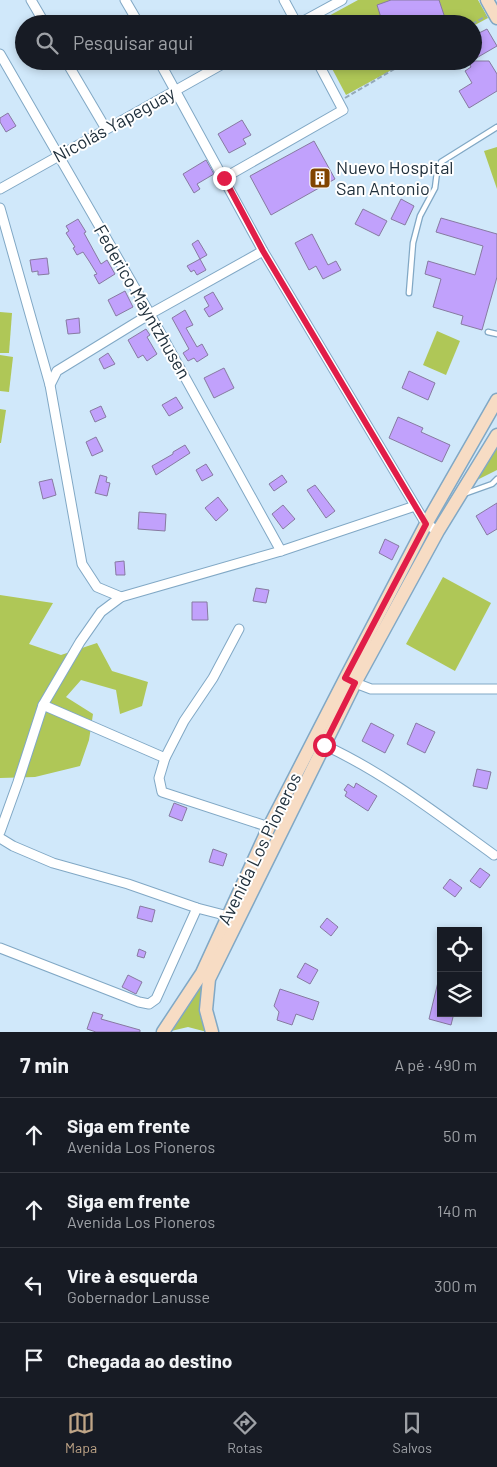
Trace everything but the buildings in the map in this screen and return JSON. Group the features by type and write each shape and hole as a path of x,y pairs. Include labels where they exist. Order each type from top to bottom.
{"main road":[{"name":"Avenida Los Pioneros","path":"164,1032 202,973 233,918 324,745 350,681 426,524 496,402"},
{"name":"Avenida Los Pioneros","path":"212,1032 206,1010 209,979 269,827 350,681 497,435"}],"street":[{"path":"31,0 40,15"},
{"path":"125,0 133,15"},
{"path":"284,0 292,15"},
{"path":"314,15 342,0"},
{"name":"Federico Mayntzhusen","path":"0,54 150,314 281,551"},
{"path":"71,70 106,129"},
{"path":"164,70 263,251 426,524 438,531"},
{"name":"Nicolás Yapeguay","path":"0,189 212,70"},
{"path":"224,178 341,106 322,70"},
{"path":"0,208 50,385 82,564 97,586 121,597"},
{"path":"50,385 57,371 150,314 263,251"},
{"path":"0,832 43,705 100,612 121,597 281,551 415,506"},
{"path":"238,629 213,678 184,721 165,758 159,778 162,792 269,827"},
{"path":"350,681 371,689 497,689"},
{"path":"43,705 165,758"},
{"path":"324,745 344,754 415,798 494,855"},
{"path":"0,838 13,846 53,863 128,884 197,908 233,918"},
{"path":"0,948 139,1002 149,1004 156,999 197,908"}],"lane":[{"path":"409,293 413,243 420,216 435,188 437,172 441,162 497,127"},
{"path":"488,332 497,334"},
{"path":"461,495 492,484 497,479"}],"path":[{"path":"482,17 493,10"},
{"path":"341,106 395,70"}],"green space":[{"path":"358,0 478,0 488,18 482,21 482,15 330,15"},
{"path":"333,70 392,70 346,95"},
{"path":"497,147 497,189 484,151"},
{"path":"0,312 12,313 9,353 0,353"},
{"path":"437,331 460,341 446,375 423,365"},
{"path":"0,355 13,357 9,392 0,391"},
{"path":"0,409 6,410 1,443 0,443"},
{"path":"497,447 497,470 477,480"},
{"path":"443,577 491,603 455,671 406,644"},
{"path":"0,595 53,603 29,644 61,655 97,643 112,671 148,682 142,706 120,714 116,690 81,680 66,697 93,714 89,740 80,766 35,777 0,778"},
{"path":"206,976 200,1011 203,1025 207,1032 188,1027 171,1031"}],"place":[{"name":"Nuevo Hospital San Antonio","path":"320,178"}],"route":[{"path":"224,178 263,251 426,524 345,678 355,683 324,745"}]}
